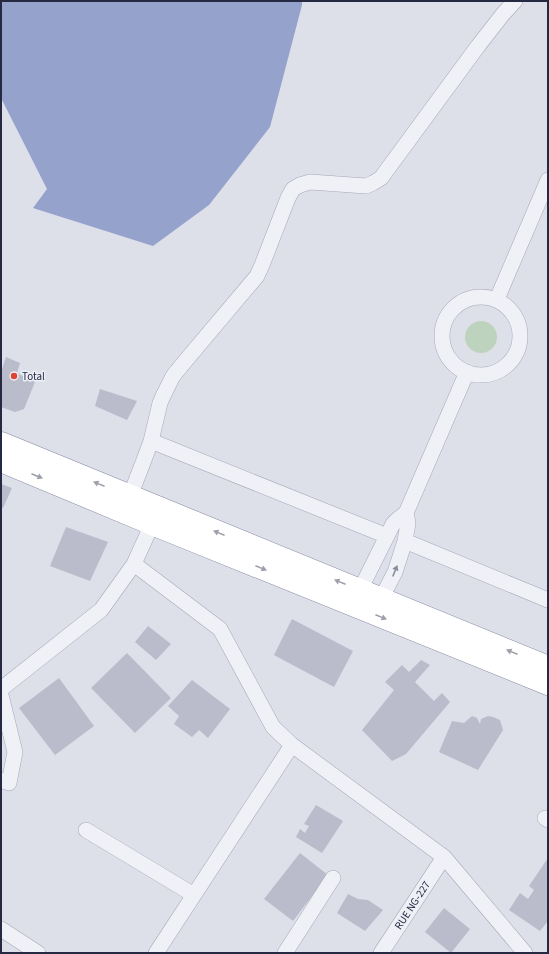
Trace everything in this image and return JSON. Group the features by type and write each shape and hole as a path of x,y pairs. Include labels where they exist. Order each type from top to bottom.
{"highway":[{"path":"1,443 548,667"},
{"path":"1,461 152,524 548,684"}],"street":[{"path":"130,496 151,441 160,403 173,376 257,276 293,189 310,182 366,186 373,184 381,178 478,46 515,1"},
{"path":"497,299 548,180"},
{"path":"485,297 497,299 508,307 516,318 520,331 519,345 513,357 503,367 491,373 477,375 467,372 454,364 447,355 443,344 442,332 446,320 452,310 462,302 473,298 485,297"},
{"path":"360,590 393,524 406,514 467,372"},
{"path":"151,441 387,536"},
{"path":"381,599 395,572 405,541 408,523 406,514"},
{"path":"1,689 101,610 134,564 152,524"},
{"path":"405,541 548,600"},
{"path":"134,564 220,629 273,727 292,745 444,856 525,953"},
{"path":"1,695 15,752 9,783 1,780"},
{"path":"156,953 292,745"},
{"path":"86,830 194,895"},
{"name":"RUE NG-227","path":"381,953 444,856"},
{"path":"284,953 332,878"},
{"path":"1,929 38,953"}],"green space":[{"path":"481,321 490,324 494,328 497,337 494,346 490,350 481,353 472,350 468,346 465,337 468,328 472,324"}],"water":[{"path":"1,1 302,1 302,5 270,127 209,205 153,246 33,208 47,189 1,98"}],"building":[{"path":"6,357 20,363 17,373 35,382 24,409 15,412 1,407 1,372"},
{"path":"100,389 137,401 127,420 95,406"},
{"path":"1,484 12,488 3,508 1,507"},
{"path":"66,527 108,542 90,581 50,566"},
{"path":"292,619 353,651 334,687 274,655"},
{"path":"148,626 171,644 156,660 135,642"},
{"path":"127,653 171,698 135,733 91,688"},
{"path":"421,660 430,665 415,682 434,701 442,693 450,702 406,754 392,761 362,730 394,690 385,682 402,665 409,672"},
{"path":"59,678 94,726 55,755 19,708"},
{"path":"192,680 230,709 208,738 199,730 192,737 174,724 179,716 168,706"},
{"path":"472,716 477,718 480,724 481,719 488,716 500,720 503,730 478,770 439,752 452,721 464,723"},
{"path":"316,805 343,821 322,853 296,837 300,829 305,833 309,826 304,824"},
{"path":"300,853 328,875 293,921 264,899"},
{"path":"548,858 548,921 540,931 509,910 520,893 528,899 534,890 529,886"},
{"path":"348,894 358,899 368,900 383,910 365,931 337,913"},
{"path":"444,908 470,929 451,953 425,932"}],"place":[{"name":"Total","path":"14,376"}]}
